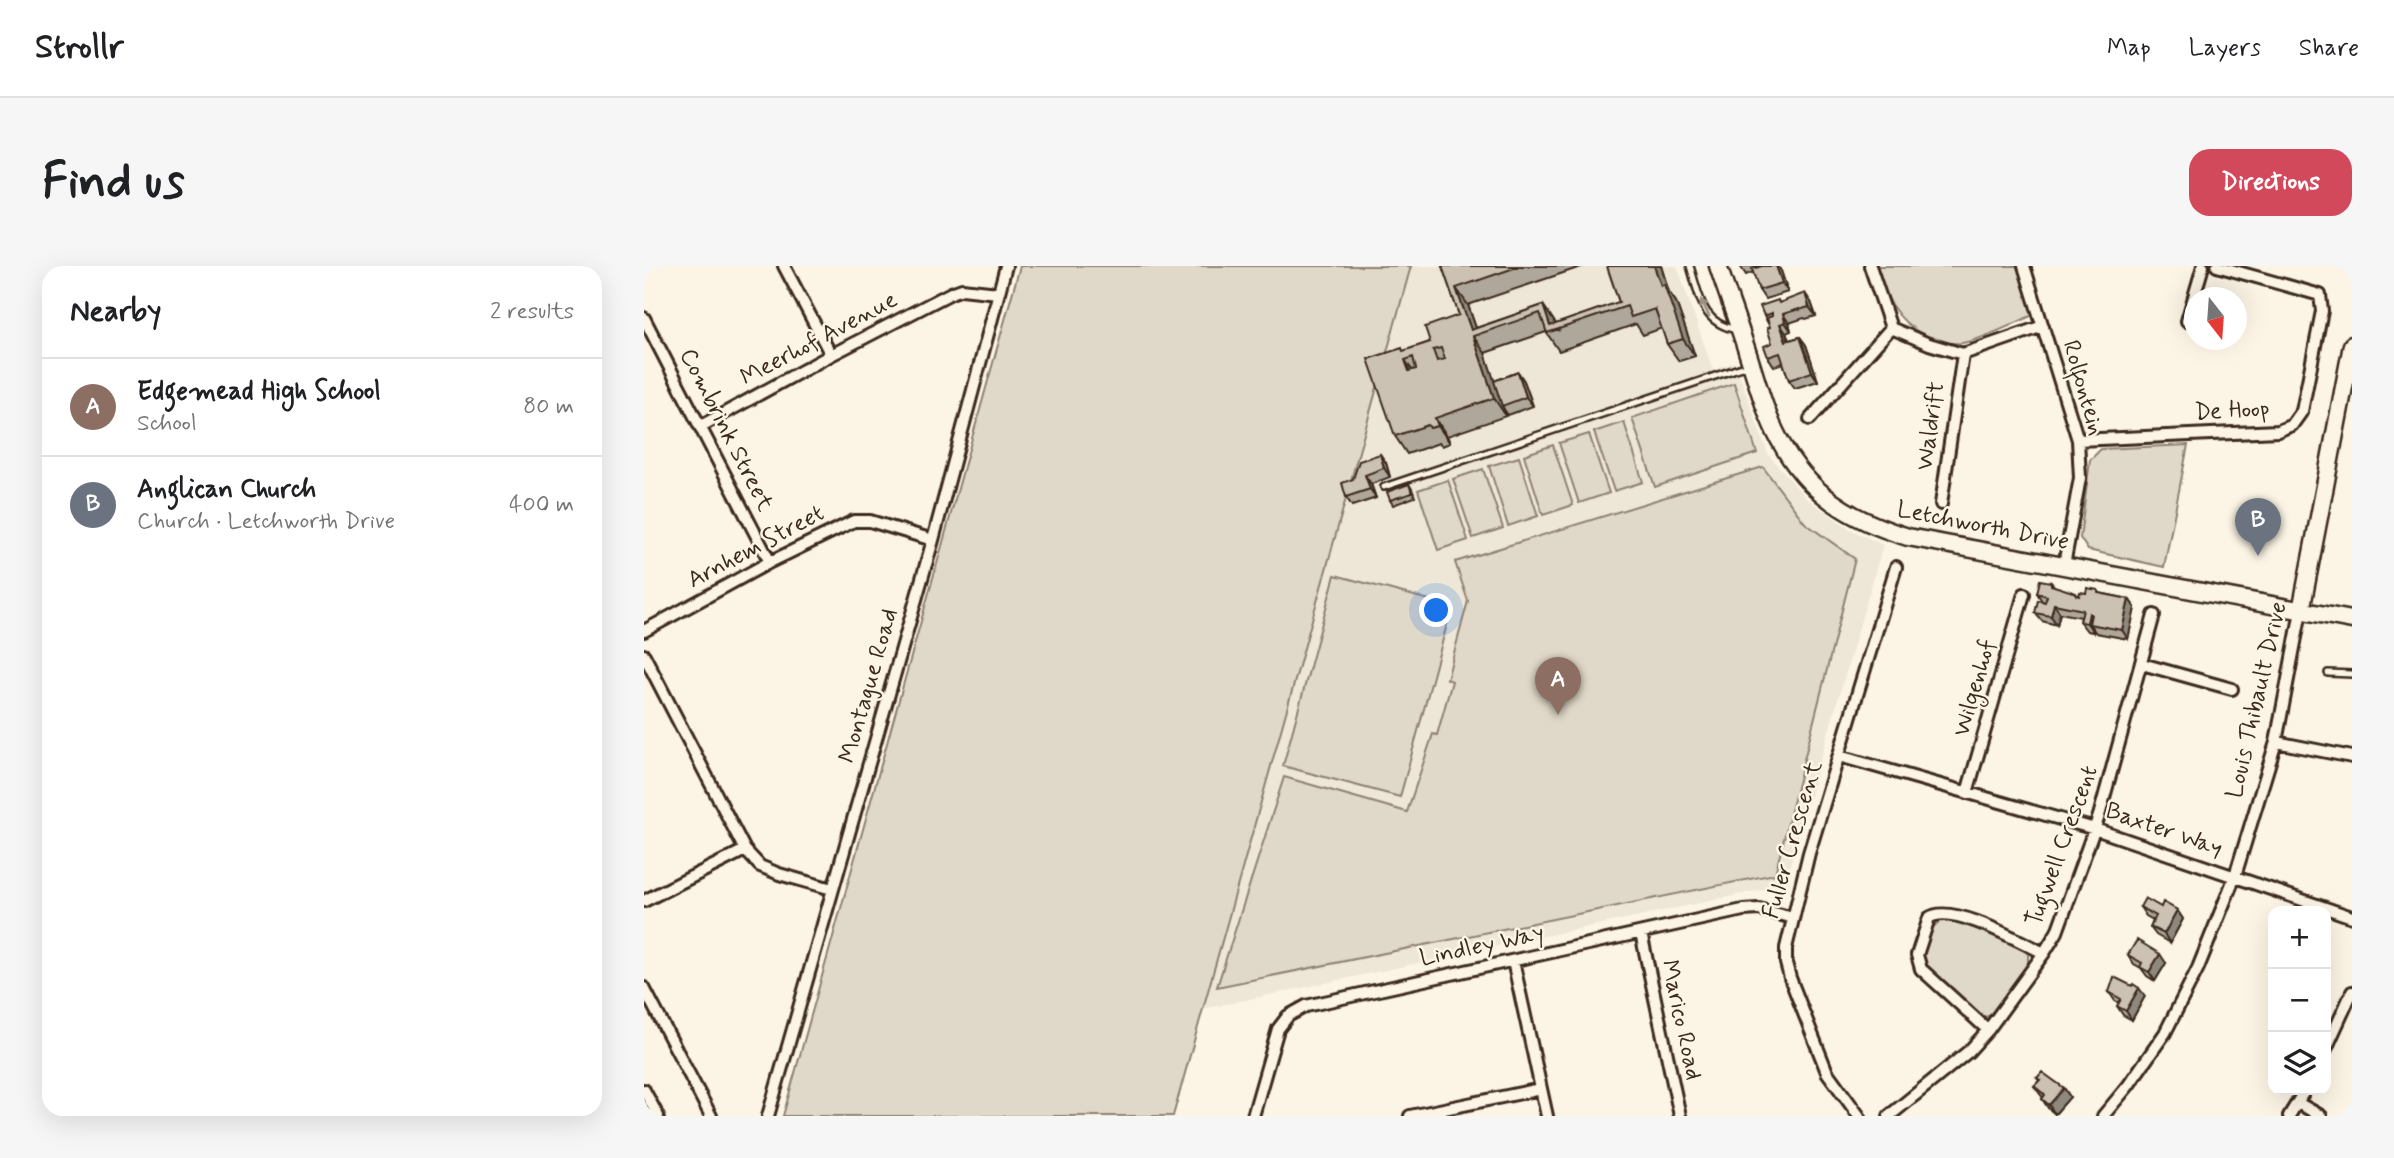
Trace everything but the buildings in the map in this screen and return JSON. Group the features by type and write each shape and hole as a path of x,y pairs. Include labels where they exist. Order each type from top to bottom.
{"street":[{"path":"784,266 831,355"},
{"name":"Montague Road","path":"768,1116 933,540 1006,266"},
{"name":"Letchworth Drive","path":"1718,266 1774,430 1788,454 1818,490 1847,512 1872,525 1908,537 2352,620"},
{"path":"1870,266 1891,328 1929,344 1963,354 2043,326"},
{"name":"Rolfontein","path":"2024,266 2078,440 2080,478 2064,565"},
{"path":"2197,287 2203,266"},
{"name":"De Hoop","path":"2078,440 2278,431 2292,425 2302,411 2322,311 2320,295 2217,266"},
{"name":"Meerhof Avenue","path":"701,426 951,293 962,289 998,293"},
{"name":"Combrink Street","path":"644,318 770,562"},
{"path":"1810,419 1891,328"},
{"name":"Louis Thibault Drive","path":"2103,1116 2165,1033 2198,968 2235,876 2276,742 2301,611 2345,420 2352,345"},
{"name":"Waldrift","path":"1941,504 1963,354"},
{"name":"Arnhem Street","path":"644,631 770,562 854,521 870,521 933,540"},
{"name":"Fuller Crescent","path":"1858,1116 1827,1072 1790,978 1786,948 1809,853 1896,566"},
{"name":"Wilgenhof","path":"1967,793 2024,594"},
{"name":"Tugwell Crescent","path":"1889,1116 1969,1051 2044,953 2068,908 2095,829 2154,615"},
{"path":"644,655 745,850 760,866 832,889"},
{"path":"2142,664 2232,688"},
{"path":"2276,742 2352,757"},
{"name":"Baxter Way","path":"1839,757 2095,829 2352,917"},
{"path":"644,901 745,850"},
{"name":"Lindley Way","path":"1252,1116 1275,1036 1282,1022 1293,1012 1306,1006 1759,909 1793,918"},
{"path":"1987,1030 1921,968 1917,955 1929,918 1943,913 1983,924 2044,953"},
{"name":"Marico Road","path":"1641,933 1680,1116"},
{"path":"1513,961 1547,1116"},
{"path":"644,988 711,1116"},
{"path":"2331,1038 2352,992"},
{"path":"1414,1116 1541,1089"},
{"path":"644,1090 658,1116"},
{"path":"2289,1116 2302,1095"},
{"path":"2298,1103 2321,1116"}],"lane":[{"path":"1690,266 1705,311 1722,327 1740,331"},
{"path":"1384,487 1751,365"},
{"path":"2328,673 2352,674"}],"shaded area":[{"path":"1020,266 1411,266 1173,1116 783,1116"},
{"path":"1407,266 1677,266 1713,370 1735,362 1768,454 1807,499 1852,530 1883,545 1784,885 1203,1009 1339,502"},
{"path":"1877,266 2018,266 2033,315 1969,342 1952,343 1932,339 1914,329 1899,315 1888,297"},
{"path":"1734,383 1757,453 1655,487 1632,418"},
{"path":"1624,422 1643,482 1614,491 1594,432"},
{"path":"1589,434 1609,493 1579,503 1559,443"},
{"path":"1553,445 1573,505 1543,515 1524,455"},
{"path":"2188,445 2164,567 2088,550 2080,538 2090,460 2101,449"},
{"path":"1519,457 1538,516 1508,526 1489,466"},
{"path":"1763,467 1805,523 1855,559 1775,874 1217,987 1284,777 1407,812 1433,734 1437,735 1452,681 1447,679 1468,601 1455,562"},
{"path":"1483,469 1503,528 1473,538 1453,479"},
{"path":"1448,480 1468,540 1438,550 1418,490"},
{"path":"1335,575 1452,606 1400,797 1283,766"},
{"path":"1945,919 1981,929 2028,954 2028,964 1989,1016 1981,1017 1925,967 1927,939 1934,926"}],"place":[{"name":"Anglican Church","path":"2258,556"},
{"name":"Edgemead High School","path":"1558,715"}]}
